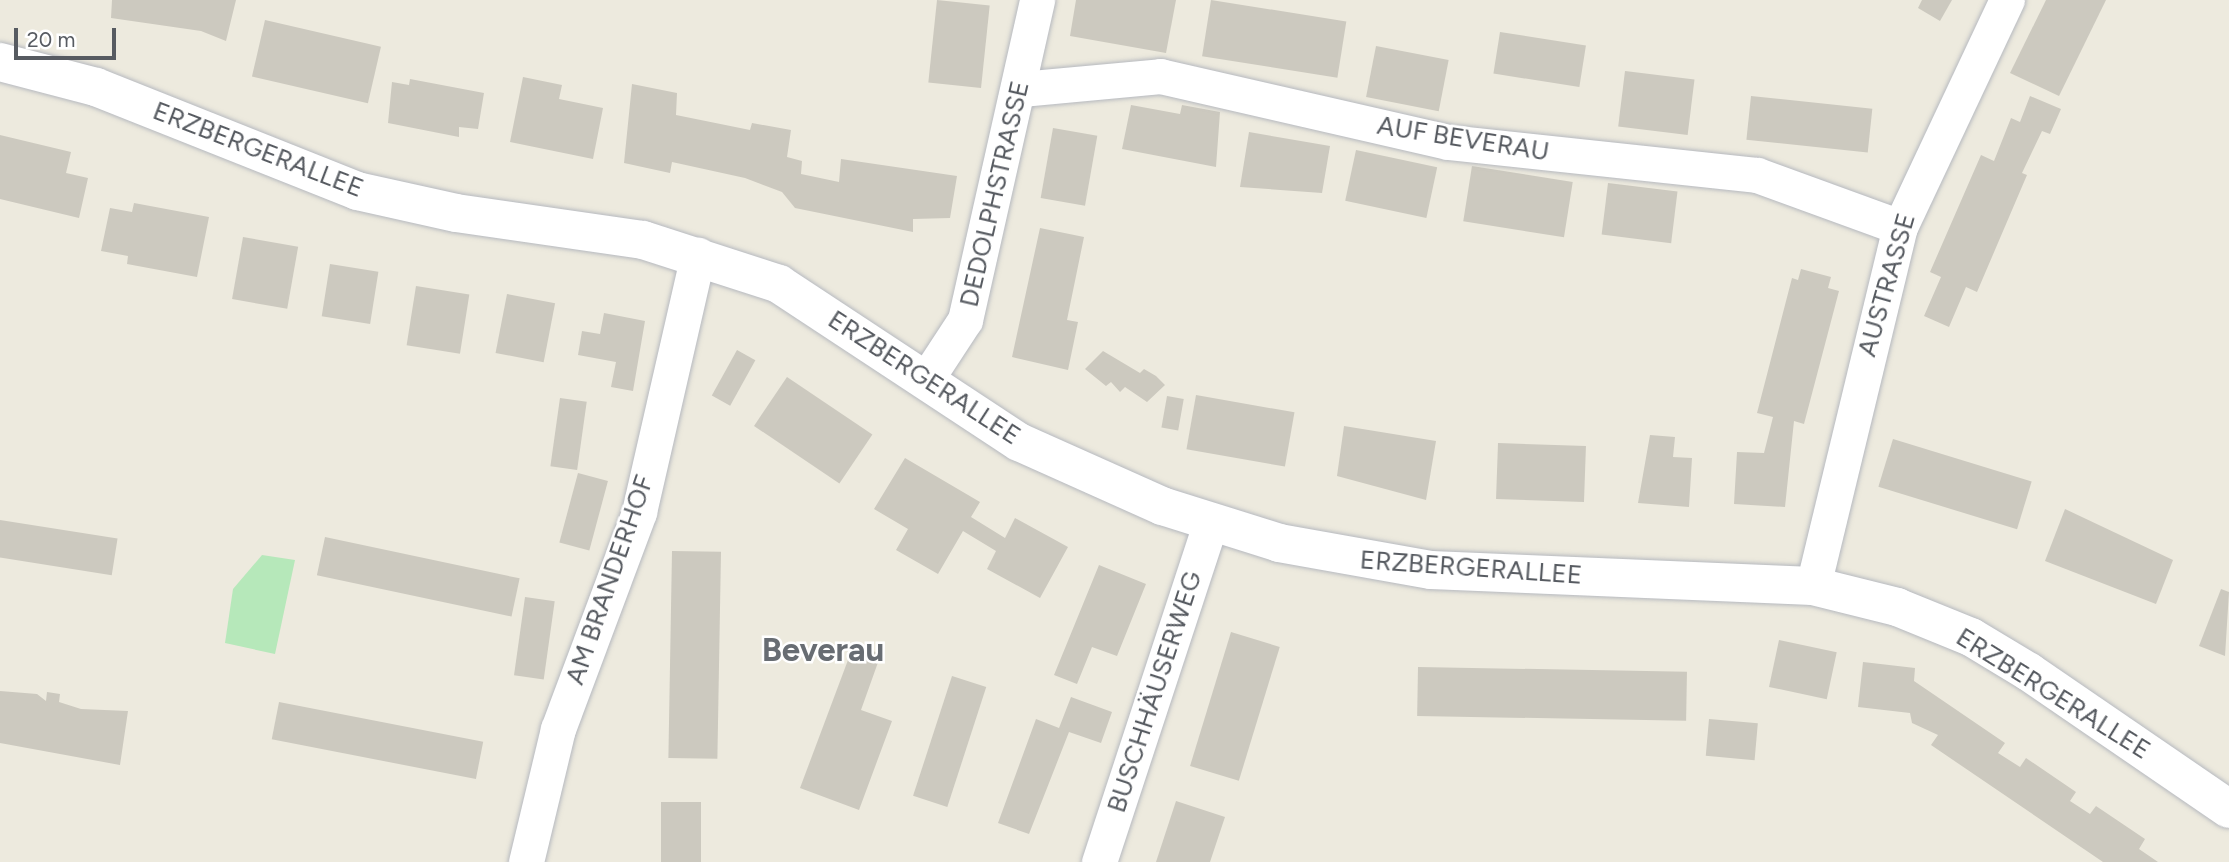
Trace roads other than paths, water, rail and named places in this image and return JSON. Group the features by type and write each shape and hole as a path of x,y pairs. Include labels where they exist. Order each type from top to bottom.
{"street":[{"name":"DEDOLPHSTRASSE","path":"927,378 965,320 1021,89 1037,0"},
{"name":"AUSTRASSE","path":"1813,586 1900,227 2007,0"},
{"name":"ERZBERGERALLEE","path":"0,62 96,87 357,191 456,213 587,228 698,255 779,284 927,378 1019,442 1211,522 1350,560 1431,570 1813,586 1897,607 1970,637 2229,809"},
{"name":"AUF BEVERAU","path":"1021,89 1160,76 1448,142 1757,175 1900,227"},
{"name":"AM BRANDERHOF","path":"526,862 558,729 639,512 698,255"},
{"name":"BUSCHHÄUSERWEG","path":"1099,862 1211,522"}],"district":[{"name":"Beverau","path":"823,650"}]}
